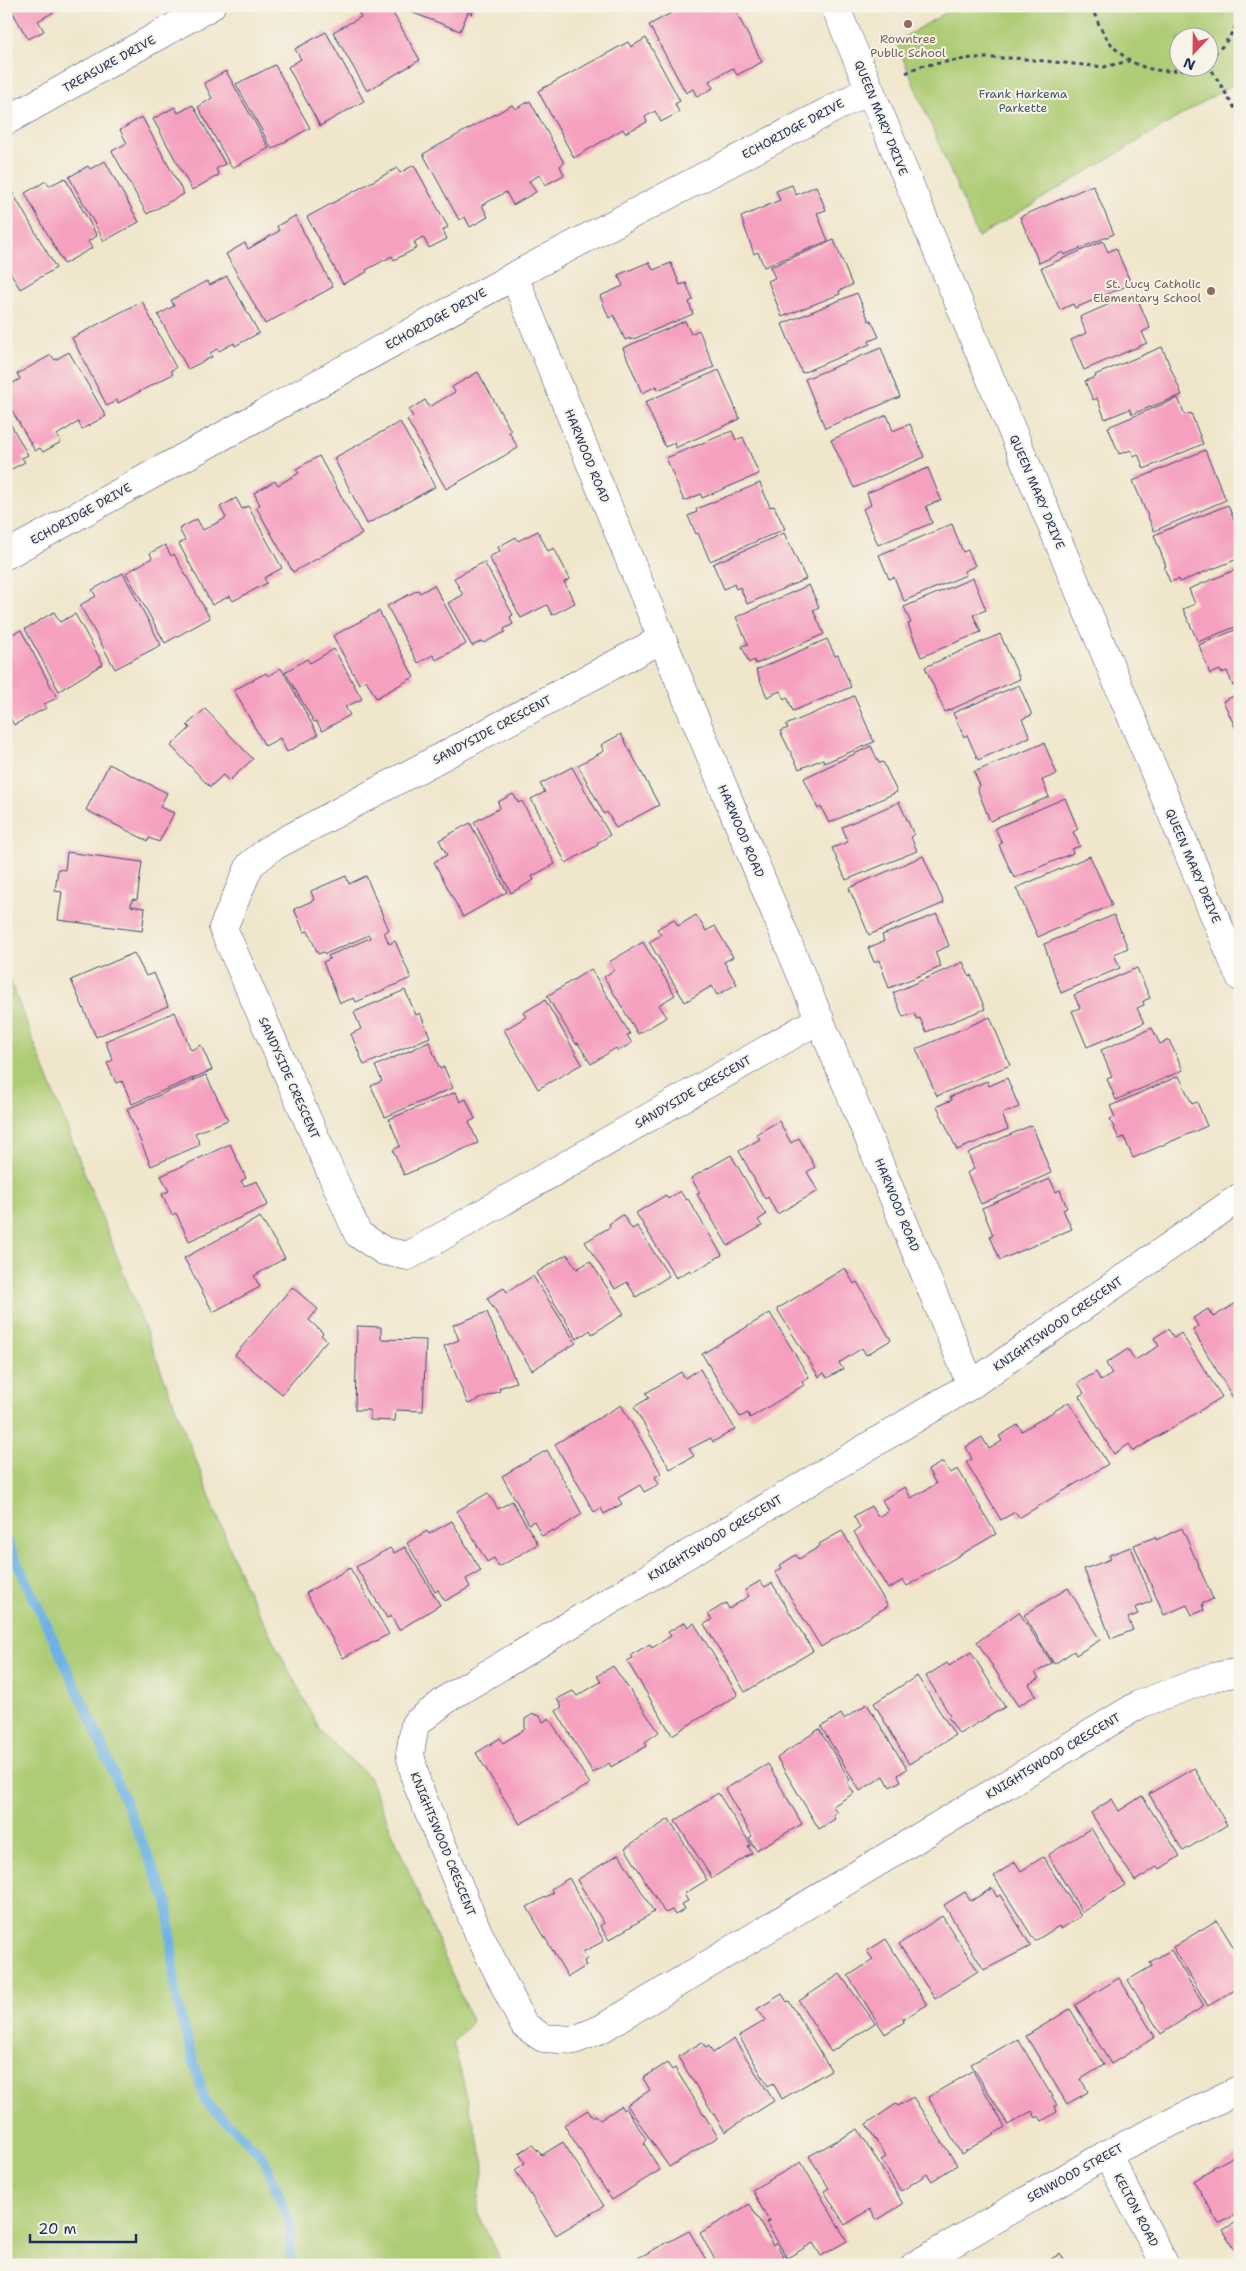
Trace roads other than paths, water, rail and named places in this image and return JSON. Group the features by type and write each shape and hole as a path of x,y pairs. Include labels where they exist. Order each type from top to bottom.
{"street":[{"name":"TREASURE DRIVE","path":"6,121 211,6"},
{"name":"QUEEN MARY DRIVE","path":"835,6 1240,977"},
{"name":"ECHORIDGE DRIVE","path":"6,555 514,276 869,90"},
{"name":"HARWOOD ROAD","path":"514,276 971,1385"},
{"name":"SANDYSIDE CRESCENT","path":"662,639 271,848 250,865 223,928 358,1234 384,1251 408,1256 820,1019"},
{"name":"KNIGHTSWOOD CRESCENT","path":"1240,1197 971,1385 452,1696 415,1724 410,1754 417,1784 478,1932 524,2025 542,2038 574,2040 601,2029 1140,1704 1213,1677 1240,1672"},
{"name":"SENWOOD STREET","path":"915,2265 1107,2154 1240,2089"},
{"name":"KELTON ROAD","path":"1107,2154 1165,2265"}],"waterway":[{"path":"6,1539 89,1715 168,1904 176,1999 205,2101 263,2157 290,2222 291,2265"}],"place":[{"name":"Rowntree Public School","path":"908,24"},
{"name":"St. Lucy Catholic Elementary School","path":"1211,291"}],"park label":[{"name":"Frank Harkema Parkette","path":"1023,101"}]}
